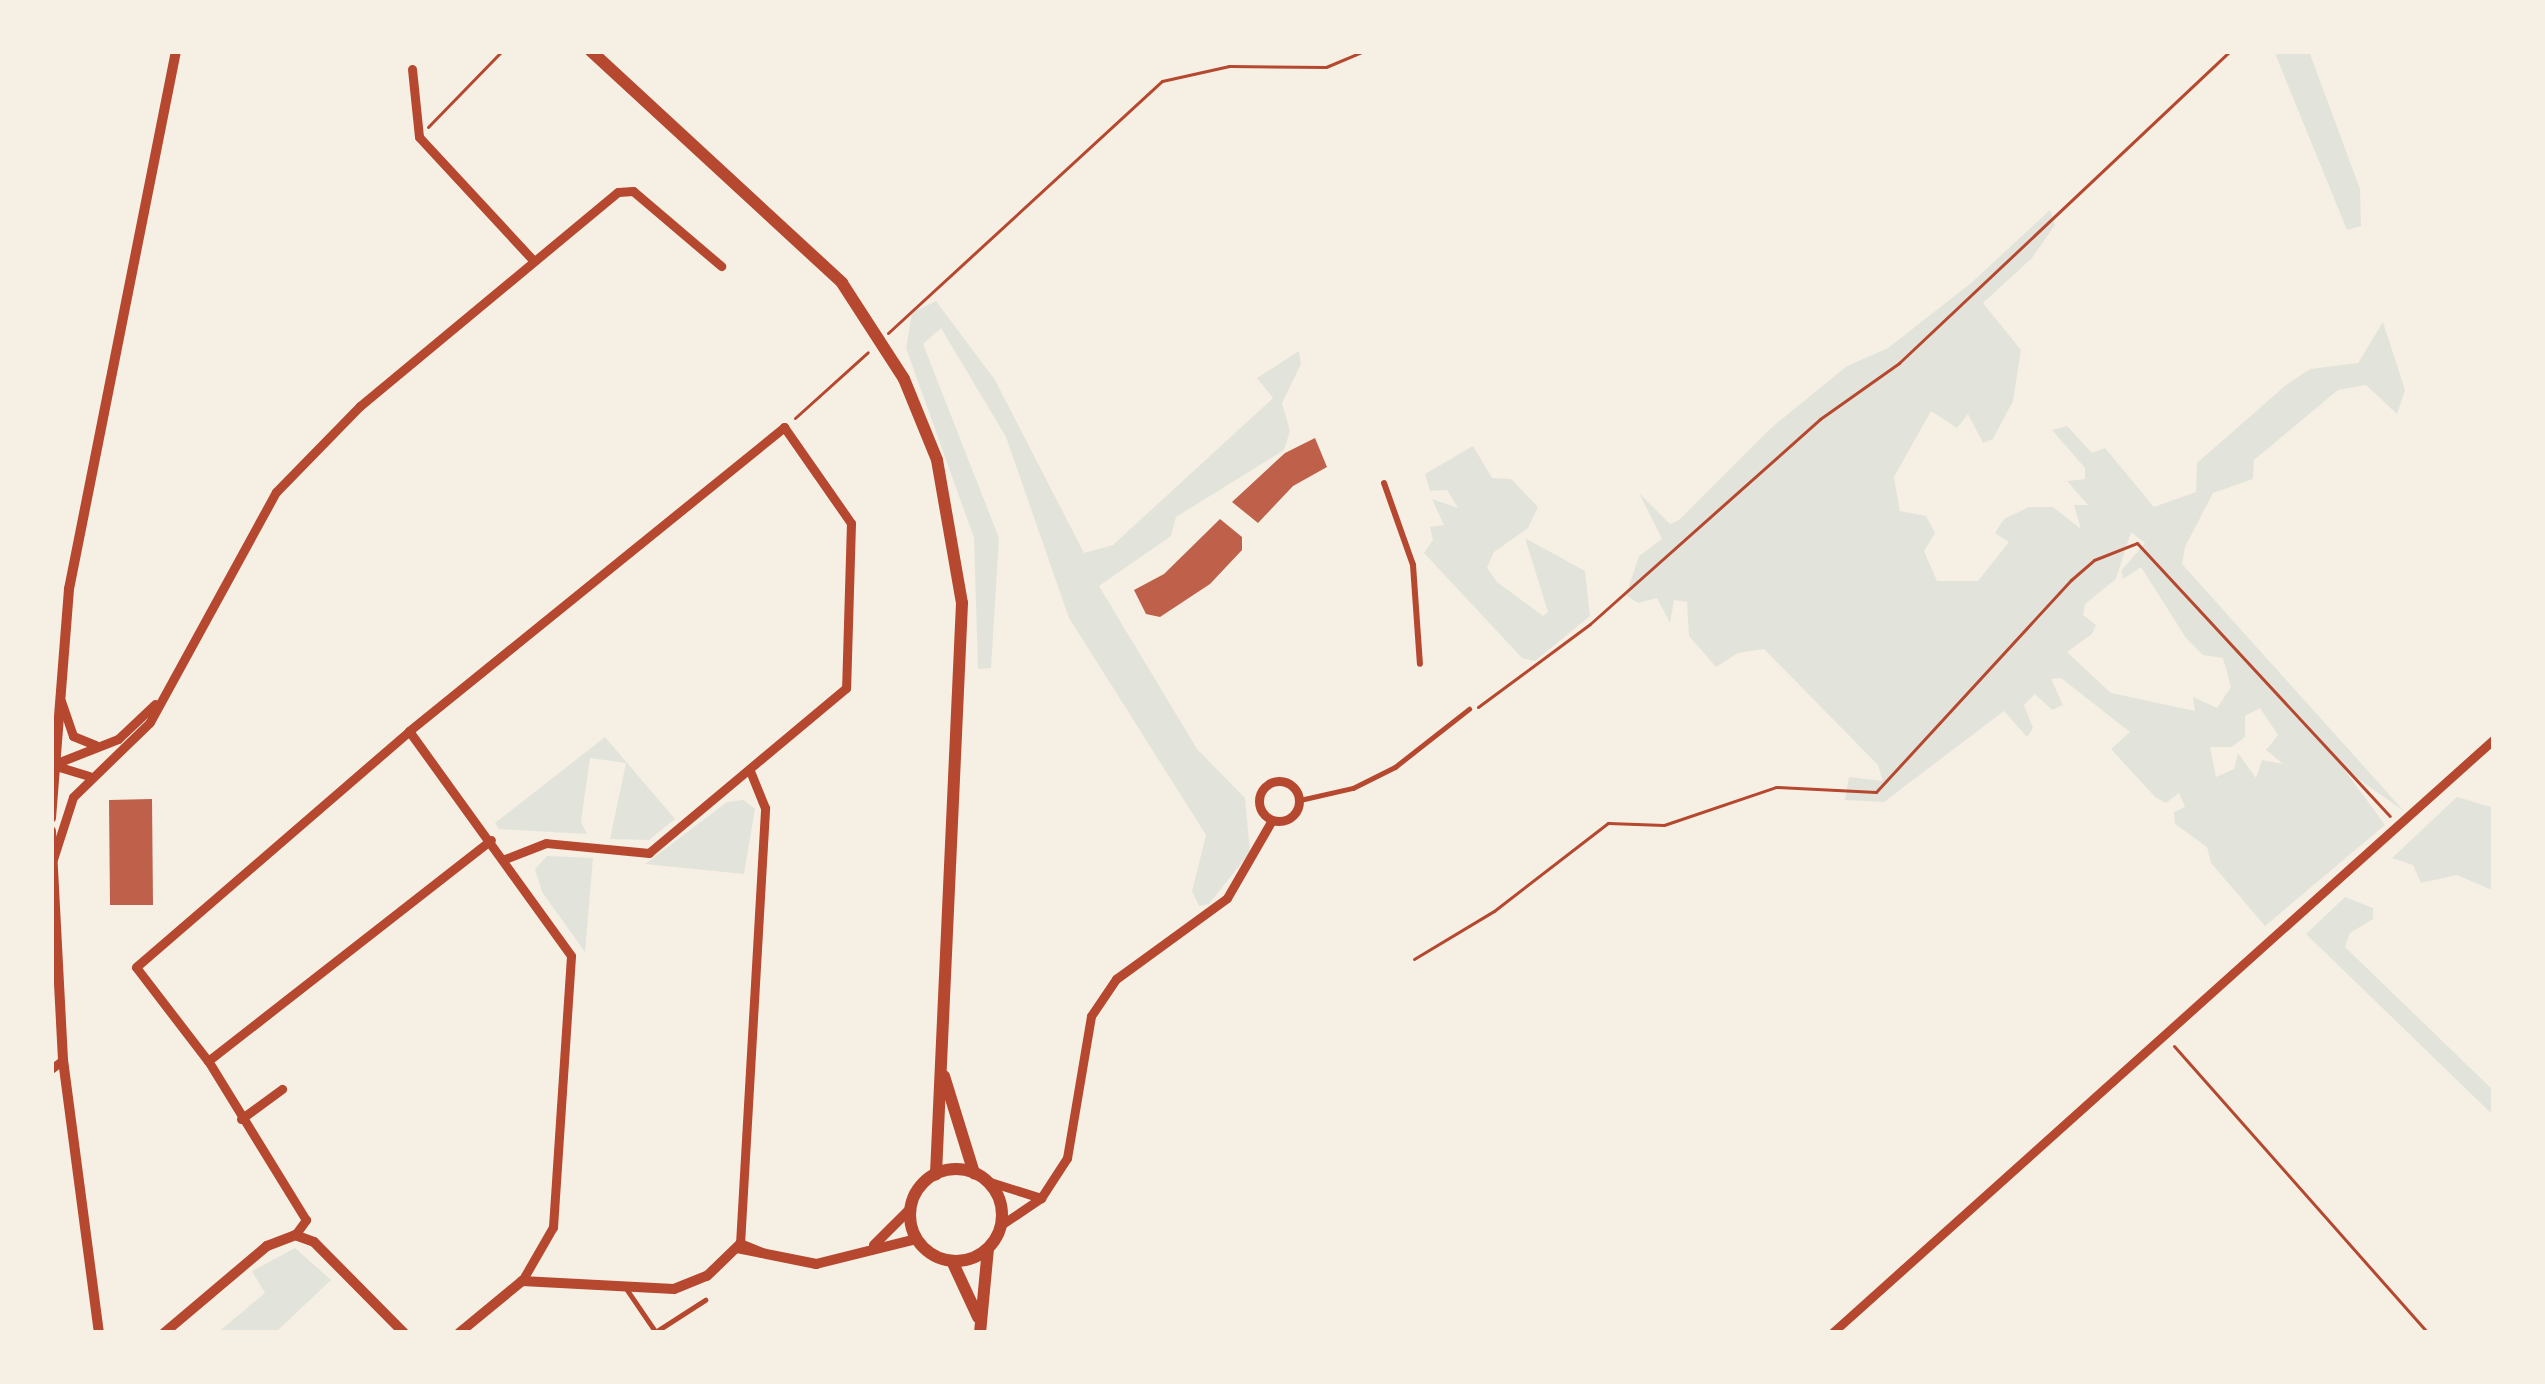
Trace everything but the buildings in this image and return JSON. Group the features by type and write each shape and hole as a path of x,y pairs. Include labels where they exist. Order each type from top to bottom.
{"main road":[{"path":"591,51 811,250 874,327 890,354 944,484 962,603 936,1174 910,1209 916,1239 952,1261 979,1326"},
{"path":"940,1064 974,1173"},
{"path":"936,1174 974,1173 998,1197 1001,1225 988,1249 979,1326"},
{"path":"952,1261 988,1249"}],"street":[{"path":"51,814 57,687 79,531 176,51"},
{"path":"412,69 418,137 533,260"},
{"path":"52,864 73,797 145,729 276,492 360,406 618,192 643,200 721,266"},
{"path":"164,1333 267,1246 295,1234 306,1220 208,1061 136,975 145,958 409,730 784,427 851,523 846,688 649,853 546,843 505,859"},
{"path":"1384,483 1412,565 1420,664"},
{"path":"57,687 74,737 106,745"},
{"path":"52,766 106,745 137,724 166,690"},
{"path":"409,730 571,956 553,1227 522,1281 470,1333"},
{"path":"1832,1333 2494,739"},
{"path":"52,766 82,777 109,764"},
{"path":"459,1333 522,1281 626,1288 694,1283 739,1246 764,808 750,770"},
{"path":"1270,783 1289,783 1300,800 1291,817 1272,820 1260,806 1270,783"},
{"path":"1001,1225 1041,1198 1067,1158 1085,1031 1116,979 1227,898 1272,820"},
{"path":"51,831 63,1060 99,1333"},
{"path":"208,1061 491,840"},
{"path":"51,1069 63,1060"},
{"path":"241,1120 282,1089"},
{"path":"987,1181 1041,1198"},
{"path":"873,1246 910,1209"},
{"path":"295,1234 314,1242 404,1333"},
{"path":"739,1246 816,1264 873,1246 916,1239"}],"lane":[{"path":"1300,800 1353,788 1395,766 1469,709"},
{"path":"626,1288 655,1333 705,1300"}],"path":[{"path":"418,137 502,51"},
{"path":"784,427 1162,81 1228,66 1313,69 1364,51"},
{"path":"1469,709 1489,704 1624,595 1804,432 1952,315 2230,51"},
{"path":"1414,959 1523,891 1552,859 1608,823 1664,825 1776,787 1876,792 2071,580 2094,560 2137,543 2399,826"},
{"path":"2164,1036 2428,1333"}],"shaded area":[{"path":"2274,51 2309,51 2360,189 2361,226 2347,230"},
{"path":"2050,210 2055,225 2032,258 1983,303 2021,350 2013,401 1993,439 1983,443 1968,414 1957,428 1931,411 1894,477 1900,511 1926,516 1935,533 1924,551 1937,581 1978,581 2009,542 1995,533 2004,519 2029,507 2053,507 2081,529 2074,505 2088,505 2067,481 2085,479 2085,468 2052,430 2067,426 2092,453 2105,448 2154,507 2196,492 2197,463 2286,385 2310,369 2358,363 2383,322 2405,390 2397,414 2366,385 2338,390 2254,460 2253,479 2213,493 2185,547 2182,564 2404,811 2344,769 2385,825 2265,926 2211,863 2207,847 2175,824 2174,812 2185,807 2179,793 2166,803 2155,797 2111,749 2130,732 2061,678 2051,679 2063,705 2052,710 2035,694 2024,705 2033,728 2027,737 2004,711 1884,802 1845,800 1849,777 1883,781 1878,765 1764,649 1738,653 1716,667 1689,636 1687,602 1674,600 1670,623 1657,598 1638,603 1626,595 1639,556 1662,539 1639,493 1670,524 1679,520 1771,428 1847,366 1888,348 1970,284","holes":["2131,532 2145,543 2121,571 2123,579 2141,567 2186,638 2203,655 2223,658 2231,687 2217,708 2193,697 2195,711 2111,693 2067,652 2092,634 2096,625 2083,615 2085,604 2116,579","2260,708 2278,735 2266,750 2283,764 2262,760 2256,778 2238,753 2234,769 2216,777 2210,747 2232,747 2245,737 2245,716"]},
{"path":"936,301 995,380 1084,553 1113,545 1273,398 1257,378 1299,351 1301,364 1282,403 1290,431 1284,450 1176,517 1171,536 1099,586 1197,749 1245,798 1250,852 1209,904 1199,906 1192,891 1206,835 1069,618 1006,437 941,328 923,344 999,538 991,668 978,669 974,538 906,348 912,313"},
{"path":"1473,446 1492,478 1511,479 1538,507 1528,528 1494,552 1487,568 1497,582 1543,616 1548,612 1525,538 1585,571 1590,616 1535,661 1522,658 1424,553 1433,540 1430,527 1444,525 1432,499 1458,508 1447,490 1430,491 1425,474"},
{"path":"605,737 675,819 649,840 610,839 626,763 590,758 581,822 587,834 499,829 495,823"},
{"path":"2457,797 2494,808 2494,891 2457,875 2421,883 2413,865 2392,858"},
{"path":"744,800 755,809 744,874 645,864 727,802"},
{"path":"547,856 593,858 585,952 542,892 535,869"},
{"path":"2345,897 2373,908 2373,919 2350,933 2345,947 2494,1091 2494,1116 2306,934"},
{"path":"295,1248 331,1280 275,1333 217,1333 265,1293 252,1271"}]}
